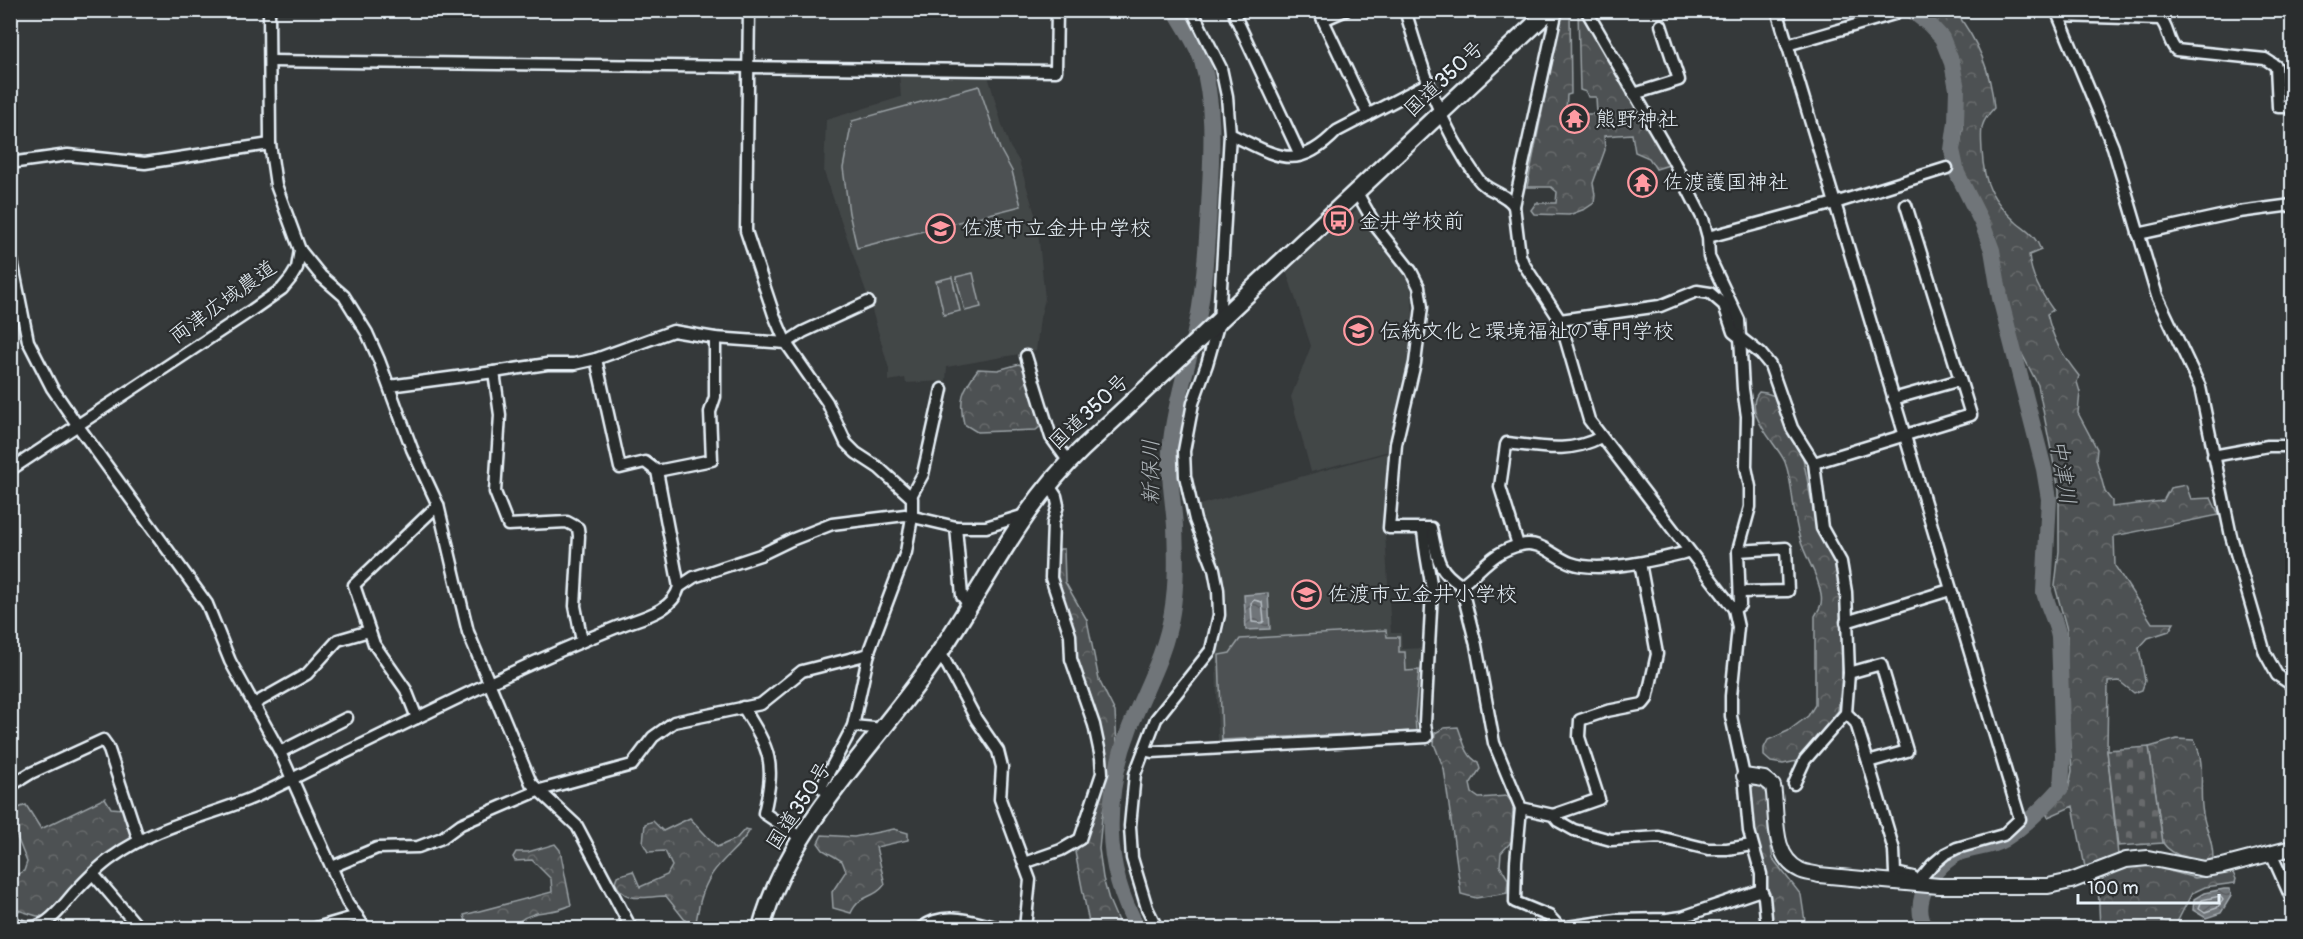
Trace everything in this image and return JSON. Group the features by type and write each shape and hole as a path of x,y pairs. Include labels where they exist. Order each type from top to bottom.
{"highway":[{"name":"国道350号","path":"761,928 770,900 801,838 830,794 938,655 1025,515 1048,484 1356,190 1441,114 1550,10"}],"street":[{"name":"両津広域農道","path":"10,470 282,289 297,268 300,250 276,185 270,144 269,10"},
{"path":"749,10 746,231 774,315 786,343 827,402 846,443 911,496"},
{"path":"270,61 1056,71 1057,10"},
{"path":"1157,928 1147,908 1132,858 1131,807 1135,774 1156,719 1212,650 1217,632 1218,590 1214,569 1195,520 1185,476 1184,451 1193,403 1207,364 1215,326 1230,134 1227,96 1221,68 1192,10"},
{"path":"1246,10 1234,13 1300,156"},
{"path":"1346,10 1321,15 1368,115"},
{"path":"1405,10 1427,84 1446,129 1478,180 1486,187 1506,196 1514,206"},
{"path":"1557,10 1514,206 1522,263 1560,320 1589,420 1632,474 1688,552 1734,609 1738,627 1731,716 1744,776 1749,831 1761,874 1767,928"},
{"path":"1586,10 1673,160 1702,219 1708,237 1708,257 1739,320 1750,507 1738,551 1740,605 1734,609"},
{"path":"1777,10 2019,819 2003,835 1957,848 1945,854 1932,865 1918,885"},
{"path":"1787,45 1894,14 1894,10"},
{"path":"2292,107 2278,107 2276,66 2265,59 2176,50 2169,40 2165,23 2160,19 2057,13 2113,147 2157,296 2199,387 2231,536 2265,653 2277,675 2292,685"},
{"path":"1634,94 1678,80 1661,25"},
{"path":"1230,134 1280,157 1300,156 1327,142 1337,131 1427,84"},
{"path":"10,163 68,155 145,163 270,144"},
{"path":"1708,237 1947,168"},
{"path":"1356,190 1377,228 1411,271 1421,297 1422,307 1415,363 1396,444 1389,528 1431,528 1440,564 1445,574 1461,585 1476,645 1494,743 1521,808 1515,902 1549,916 1560,928 1616,920 1667,919 1761,890"},
{"path":"1814,463 1971,415 1906,205"},
{"path":"2138,234 2239,212 2292,205"},
{"path":"300,250 321,276 344,296 367,333 412,449 438,505 468,632 531,783 577,826 632,928"},
{"path":"10,251 28,341 52,388 207,604 230,661 280,752 347,902 365,928"},
{"path":"1560,320 1660,306 1697,291 1710,293 1724,305 1733,332 1770,365 1792,428 1814,463 1822,528 1835,549 1844,575 1849,674 1846,713 1805,760 1794,784"},
{"path":"389,386 547,364 574,364 596,359 673,331 715,338 786,343 803,332 868,302"},
{"path":"657,471 712,460 710,412 715,397 715,338"},
{"path":"1026,357 1047,427 1059,450 1069,462"},
{"path":"10,921 31,928 52,920 93,874 113,857 139,841 159,831 248,800 582,640 663,608 676,596 679,586 657,471 645,462 620,468 596,359"},
{"path":"494,372 500,415 495,492 508,525 567,522 578,528 575,606 582,640"},
{"path":"1893,399 1960,380"},
{"path":"830,794 823,789 822,785 853,726 868,654 906,552 913,507 911,496 923,474 942,389"},
{"path":"1518,545 1500,487 1507,443 1558,449 1585,445 1601,437"},
{"path":"2212,456 2268,446 2292,446"},
{"path":"1024,863 1061,850 1080,839 1102,773 1100,744 1071,659 1070,635 1051,578 1053,523 1058,506 1056,496 1048,484"},
{"path":"417,718 406,690 375,644 354,585 438,505"},
{"path":"679,586 832,524 904,515 956,527 986,527 1025,515"},
{"path":"956,527 962,596 969,605"},
{"path":"1144,750 1152,752 1427,737 1425,723 1432,590 1425,556 1423,528"},
{"path":"1461,585 1473,576 1488,559 1518,545 1538,545 1571,564 1596,567 1640,563 1688,552"},
{"path":"1738,551 1785,549 1788,591 1740,592"},
{"path":"1521,808 1553,815 1599,799 1579,737 1581,720 1607,711 1643,704 1647,699 1657,654 1640,563"},
{"path":"1846,622 1950,590"},
{"path":"254,704 307,674 338,640 369,631"},
{"path":"332,867 377,848 418,847 442,838 461,824 540,790 632,765 653,737 674,722 762,704 802,671 868,654"},
{"path":"938,655 944,659 976,719 998,751 1002,767 1000,799 1030,880 1025,928 1018,928"},
{"path":"1849,674 1881,664 1907,751 1868,762"},
{"path":"743,707 765,743 769,754 771,774 764,813 801,838"},
{"path":"1846,713 1856,723 1868,762 1894,850 1895,873 1913,877 1918,885"},
{"path":"280,752 347,718"},
{"path":"853,726 874,728"},
{"path":"10,786 31,773 103,740 108,747 139,841"},
{"path":"1744,776 1764,779 1773,786 1778,837 1782,851 1790,863 1800,871 1818,875 1918,885 2048,886 2071,881 2126,860 2148,858 2204,869 2292,848"},
{"path":"1553,815 1558,821 1574,830 1611,840 1659,837 1708,849 1752,845"},
{"path":"2271,853 2292,900"},
{"path":"93,874 139,928"},
{"path":"316,928 357,916"},
{"path":"921,928 942,918 959,918 1000,928"}],"shaded area":[{"name":"佐渡市立金井中学校","path":"899,72 987,72 1002,125 1010,147 1019,161 1037,221 1045,299 1036,351 947,367 946,381 906,383 905,378 889,381 889,369 869,300 824,172 826,120 901,97"},
{"name":"伝統文化と環境福祉の専門学校","path":"1359,207 1378,243 1407,276 1412,294 1413,318 1408,373 1397,408 1389,451 1311,472 1291,397 1311,346 1287,273 1317,241 1335,230"},
{"name":"佐渡市立金井小学校","path":"1390,452 1385,533 1391,633 1401,633 1402,649 1424,648 1419,715 1421,734 1218,741 1216,651 1226,624 1228,608 1222,580 1199,505"}],"green space":[{"path":"1570,11 1571,94 1567,95 1565,127 1580,128 1582,114 1597,114 1596,97 1588,97 1586,92 1580,90 1578,11 1580,11 1669,165 1656,169 1649,158 1635,152 1632,134 1604,136 1605,150 1593,183 1594,203 1569,215 1534,214 1531,210 1536,203 1556,203 1557,192 1551,187 1527,187 1561,16"},
{"path":"1919,11 1955,11 1982,57 1990,81 1994,108 1983,123 1981,132 1987,183 2001,207 2034,238 2041,250 2029,255 2032,270 2053,310 2047,314 2055,340 2079,376 2077,382 2080,392 2078,413 2097,449 2096,459 2105,492 2112,501 2112,507 2163,501 2170,488 2186,485 2191,499 2211,498 2219,515 2114,536 2115,566 2152,623 2174,623 2169,631 2148,638 2139,648 2145,681 2142,690 2134,693 2119,681 2108,682 2107,750 2118,855 2085,867 2073,806 2048,817 2045,811 2068,790 2072,771 2066,688 2067,630 2055,586 2059,551 2059,490 2038,385 2020,350 2001,291 1994,239 1982,210 1961,172 1958,154 1963,129 1963,92 1956,58 1939,26"},
{"path":"979,86 1000,149 1012,171 1021,206 857,248 849,213 843,168 852,121"},
{"path":"973,273 981,307 965,311 956,277"},
{"path":"952,277 960,311 944,315 936,281"},
{"path":"1019,364 1025,369 1041,426 1036,430 977,432 964,424 963,395 978,369 998,370"},
{"path":"1759,392 1775,396 1781,416 1802,453 1815,519 1825,546 1836,565 1841,583 1842,677 1838,711 1797,761 1783,764 1771,762 1764,756 1764,748 1768,740 1788,731 1808,716 1815,705 1815,616 1821,598 1818,580 1802,546 1797,529 1785,462 1757,418 1754,409"},
{"path":"1060,549 1064,549 1065,582 1087,620 1099,680 1115,712 1117,745 1102,817 1099,849 1109,900 1121,928 1090,928 1075,852 1085,840 1105,775 1099,724 1088,687 1077,661 1074,634 1057,586 1056,554"},
{"path":"1386,630 1387,637 1399,637 1399,652 1405,652 1406,671 1419,670 1416,731 1222,740 1219,655 1230,653 1240,639"},
{"path":"1458,727 1468,752 1478,762 1480,769 1470,784 1472,793 1479,798 1507,796 1513,804 1512,841 1501,853 1500,866 1508,879 1507,893 1476,898 1461,894 1444,769 1434,744 1435,733 1444,728"},
{"path":"2177,739 2194,740 2198,749 2204,820 2212,846 2213,859 2207,861 2185,858 2163,843 2149,747"},
{"path":"2149,747 2163,843 2118,846 2107,750"},
{"path":"1753,785 1762,787 1767,796 1768,829 1773,859 1801,895 1806,928 1771,928 1766,879 1751,815 1750,793"},
{"path":"105,798 111,808 123,809 132,840 50,916 37,916 11,908 10,878 24,871 27,862 11,822 11,811 26,805 41,829"},
{"path":"690,818 717,847 736,839 745,829 750,830 708,880 695,928 686,928 685,920 666,896 630,897 619,889 615,882 617,876 633,871 640,887 667,875 672,866 665,851 648,852 643,843 645,824 653,821 663,831"},
{"path":"894,829 908,833 908,840 876,847 885,884 881,889 859,902 851,913 833,908 832,892 846,871 842,861 823,850 818,843 822,835 854,837"},
{"path":"555,844 560,850 571,905 524,918 518,922 521,928 468,928 464,915 552,892 551,879 532,860 515,861 513,857 516,852 528,852"},
{"path":"2145,864 2195,878 2233,873 2236,879 2235,883 2205,887 2192,893 2174,928 2100,928 2098,884 2119,869"}],"water":[{"path":"1268,593 1270,629 1246,630 1244,595"},
{"path":"2230,889 2231,896 2221,913 2206,918 2193,910 2194,899 2204,893"}],"waterway":[{"name":"新保川","path":"1138,928 1126,904 1118,880 1113,855 1112,804 1121,752 1160,656 1172,612 1176,558 1170,452 1173,424 1200,307 1211,172 1211,124 1206,77 1197,48 1175,10"},
{"name":"中津川","path":"1911,10 1942,38 1952,63 1957,89 1952,150 1957,173 1982,223 1992,250 2000,298 2044,469 2049,499 2044,592 2059,637 2063,755 2061,788 2034,816 1998,843 1959,853 1933,875 1922,896 1920,907 1926,928"}],"place":[{"name":"熊野神社","path":"1574,119"},
{"name":"佐渡護国神社","path":"1642,182"},
{"name":"金井学校前","path":"1338,221"},
{"name":"佐渡市立金井中学校","path":"941,228"},
{"name":"伝統文化と環境福祉の専門学校","path":"1359,331"},
{"name":"佐渡市立金井小学校","path":"1307,594"}]}
